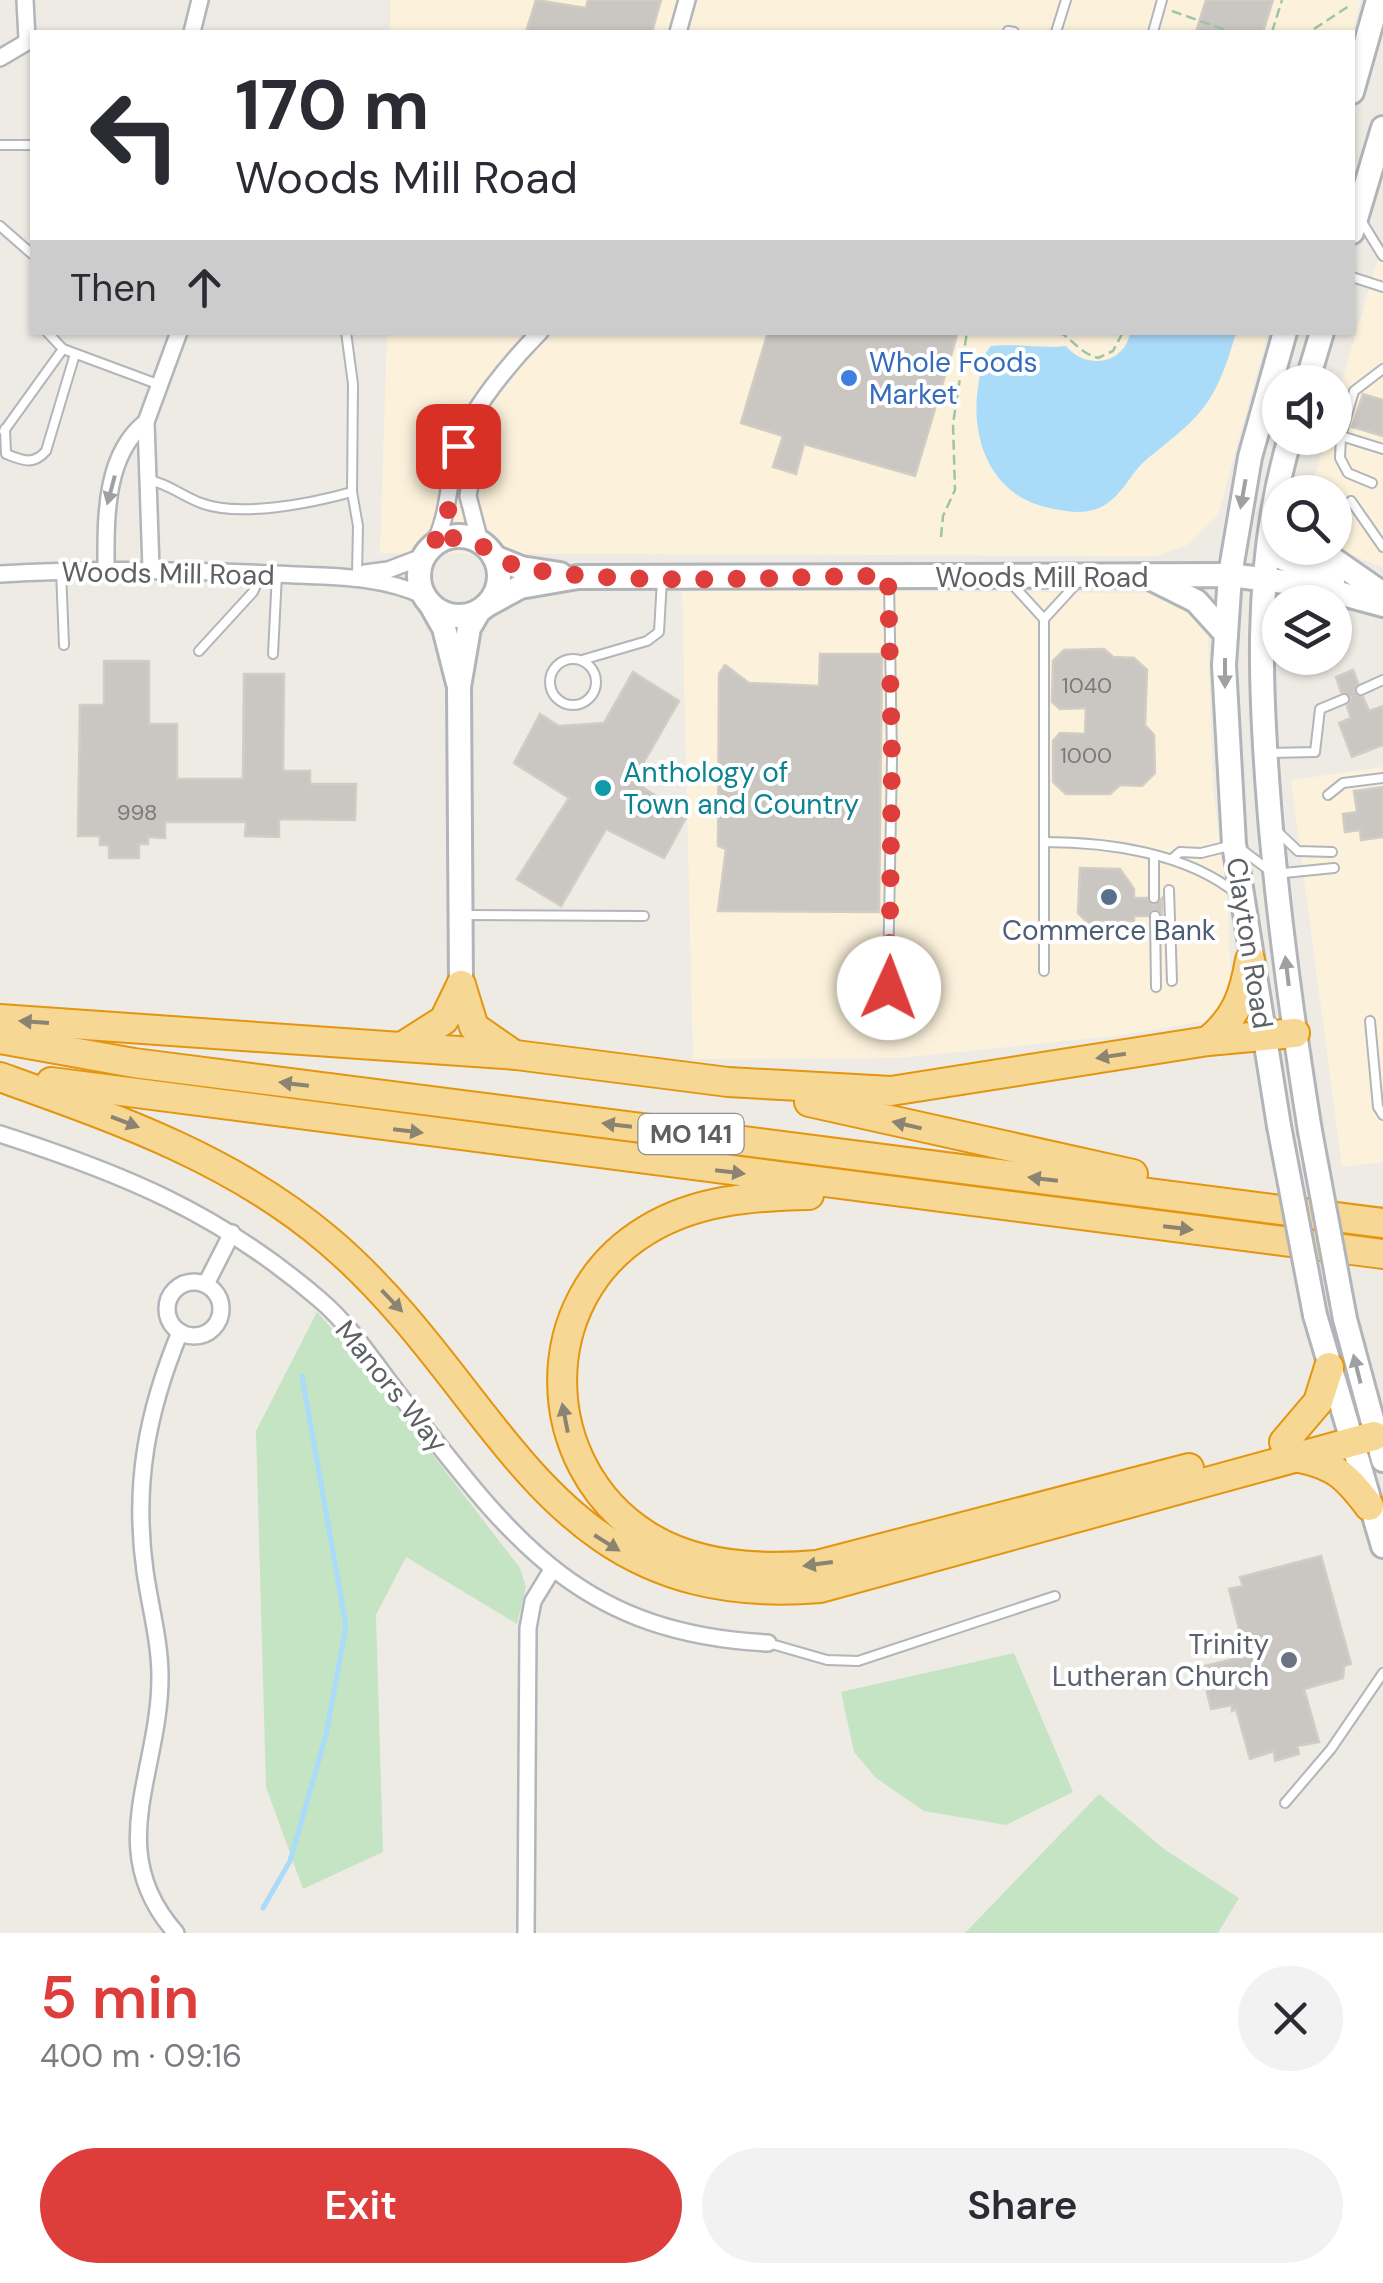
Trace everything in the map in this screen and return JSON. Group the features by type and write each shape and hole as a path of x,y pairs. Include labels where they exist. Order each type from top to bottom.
{"highway":[{"path":"1208,1041 1230,1022 1245,992 1250,960"},
{"path":"403,1046 444,1020 461,985"},
{"path":"461,985 474,1027 488,1041 516,1055"},
{"path":"0,1019 516,1055 728,1082 890,1091 1208,1041 1295,1032"},
{"name":"MO 141","path":"0,1039 134,1063 1383,1223"},
{"path":"0,1074 175,1144 288,1209 340,1251 404,1314 538,1486 565,1513 630,1558 665,1574 734,1589 820,1588 1292,1450 1344,1472 1369,1506"},
{"name":"MO 141","path":"0,1074 146,1097 1383,1254"},
{"path":"728,1082 1345,1219"},
{"path":"908,1194 781,1196 708,1204 647,1230 596,1274 578,1302 566,1335 562,1400 578,1463 621,1516 649,1537 721,1563 784,1568 817,1565 1292,1450 1365,1436"},
{"path":"1292,1450 1318,1402 1329,1367"}],"main road":[{"path":"1355,81 1378,0"},
{"path":"1355,223 1383,128"},
{"name":"Clayton Road","path":"1284,335 1250,457 1230,575 1225,725 1234,844 1250,960 1316,1315 1329,1367 1365,1436"},
{"path":"1311,365 1321,335"},
{"path":"458,686 444,628 420,576 428,552 450,538 487,549 498,587 470,628 458,686 461,985"},
{"name":"Woods Mill Road","path":"487,549 521,568 578,577 1230,575 1266,577 1378,602"},
{"name":"Clayton Road","path":"1268,565 1259,673 1274,874 1310,1130 1365,1436 1369,1506 1383,1546"},
{"path":"1300,565 1378,602"},
{"path":"1336,565 1378,602"},
{"name":"Woods Mill Road","path":"483,608 520,588 578,577"},
{"path":"1146,577 1196,601 1226,634"},
{"path":"428,600 448,615 483,608"},
{"path":"1352,604 1378,602"},
{"path":"1259,673 1262,668"}],"street":[{"path":"0,58 30,39 25,0"},
{"path":"192,30 200,0"},
{"path":"679,30 688,0"},
{"path":"151,568 146,422 178,335"},
{"path":"428,552 448,511 458,446 514,358 537,335"},
{"path":"484,404 468,496 487,549"},
{"path":"106,568 106,510 111,482 132,433 146,422"},
{"name":"Woods Mill Road","path":"336,577 388,570 428,552"},
{"name":"Woods Mill Road","path":"0,574 151,568 336,577 390,582 428,600"},
{"name":"Manors Way","path":"0,1134 122,1175 232,1233 320,1300 346,1327 490,1511 552,1570 616,1610 656,1624 688,1634 768,1643"},
{"path":"206,1284 232,1233"},
{"path":"206,1284 220,1305 216,1324 199,1335 180,1332 168,1316 170,1297 180,1286 206,1284"},
{"path":"176,1933 152,1901 139,1870 136,1830 156,1726 160,1674 142,1546 141,1462 154,1398 180,1332"},
{"path":"526,1933 528,1628 534,1602 552,1570"}],"lane":[{"path":"1057,30 1066,0"},
{"path":"1154,30 1162,0"},
{"path":"0,145 30,145"},
{"path":"1355,223 1383,256"},
{"path":"0,226 30,252"},
{"path":"1355,278 1383,287"},
{"path":"50,335 63,349 160,385"},
{"path":"346,335 353,384 352,492 358,526 357,574"},
{"path":"63,349 2,431 6,454 28,462 38,460 46,451 75,354"},
{"path":"1352,397 1354,391 1383,370"},
{"path":"1352,440 1383,449"},
{"path":"1342,455 1343,466 1372,484"},
{"path":"150,480 203,504 232,507 306,504 352,492"},
{"path":"1352,502 1383,547"},
{"path":"61,570 64,644"},
{"path":"199,650 269,574"},
{"path":"269,574 272,654"},
{"path":"582,660 594,671 596,686 581,704 566,704 554,695 552,674 568,659 582,660 647,641 659,632 664,618 662,576"},
{"path":"887,1031 892,772 888,576"},
{"path":"994,576 1017,586 1044,618 1044,971"},
{"path":"1044,618 1084,576"},
{"path":"1360,690 1383,680"},
{"path":"1262,753 1315,752 1320,709 1344,699"},
{"path":"1328,794 1344,783 1383,778"},
{"path":"1270,823 1298,851 1332,852"},
{"path":"1044,842 1079,842 1172,859 1207,872 1242,898"},
{"path":"1172,859 1180,852 1201,853 1234,844 1274,874 1334,868"},
{"path":"1154,856 1154,898"},
{"path":"1170,890 1172,981"},
{"path":"461,916 644,916"},
{"path":"1155,916 1156,987"},
{"path":"1370,1021 1378,1107 1383,1115"},
{"path":"768,1643 827,1660 858,1661 1055,1596"},
{"path":"1286,1803 1331,1750 1383,1672"}],"path":[{"path":"1273,30 1282,0"},
{"path":"1309,30 1349,6"},
{"path":"1170,11 1225,30"},
{"path":"941,538 944,516 955,490 953,424 967,335"},
{"path":"1061,335 1080,352 1098,358 1113,351 1121,335"}],"shaded area":[{"path":"390,0 1361,0 1353,30 390,30"},
{"path":"1383,241 1383,567 1352,555 1352,475 1315,475 1321,455 1352,455 1352,365 1347,365"},
{"path":"387,335 1267,335 1218,515 1189,544 1157,556 380,553"},
{"path":"682,590 1148,593 1180,605 1208,634 1213,789 1228,902 1231,994 1205,1021 1116,1036 898,1058 693,1059"},
{"path":"1383,767 1383,1162 1342,1167 1291,780"}],"green space":[{"path":"317,1312 359,1359 520,1568 526,1587 517,1624 406,1557 376,1615 383,1852 303,1889 266,1787 256,1431"},
{"path":"1014,1653 1073,1792 1006,1825 924,1811 876,1778 854,1752 841,1692"},
{"path":"1099,1794 1164,1849 1239,1898 1218,1933 965,1933"}],"water":[{"path":"1129,335 1235,335 1205,406 1141,465 1107,504 1088,511 1065,511 1032,503 1014,493 989,463 977,424 982,362 991,346 1066,346 1083,359 1093,361 1112,358"}],"building":[{"path":"536,0 586,8 588,0 661,0 653,30 527,30"},
{"path":"1206,0 1273,0 1264,30 1197,30"},
{"name":"Whole Foods Market","path":"767,335 957,335 915,476 804,444 796,474 773,467 783,436 741,423"},
{"path":"1363,394 1383,400 1383,436 1352,427"},
{"path":"1104,649 1113,657 1134,658 1147,670 1145,725 1154,735 1155,773 1142,786 1120,785 1110,794 1066,794 1053,782 1053,741 1060,733 1085,734 1086,708 1060,709 1052,702 1053,661 1064,650"},
{"path":"820,654 882,654 879,912 718,911 726,849 718,846 719,674 725,665 749,683 819,686"},
{"path":"104,661 149,661 149,724 177,724 177,779 243,779 244,674 284,674 283,771 310,771 310,784 356,784 355,820 279,819 279,837 245,836 246,822 165,822 165,838 148,837 148,844 139,844 139,858 109,858 109,845 100,845 100,836 78,836 80,705 104,705"},
{"path":"1352,670 1358,683 1354,692 1363,697 1369,711 1383,706 1383,745 1352,757 1339,723 1351,718 1347,706 1351,697 1341,692 1336,677 1352,675"},
{"name":"Anthology of Town and Country","path":"633,672 679,701 633,781 687,816 664,858 606,829 561,906 517,879 569,798 514,763 540,714 559,726 604,723"},
{"path":"1383,787 1383,837 1361,840 1360,830 1345,832 1343,814 1357,812 1354,791"},
{"name":"Commerce Bank","path":"1080,868 1120,869 1134,889 1134,898 1147,898 1153,905 1162,898 1162,915 1154,909 1148,916 1134,916 1134,921 1095,921 1090,925 1078,913"},
{"name":"Trinity Lutheran Church","path":"1321,1556 1351,1664 1344,1666 1343,1678 1304,1689 1319,1742 1297,1746 1299,1754 1275,1761 1274,1751 1250,1759 1236,1709 1232,1711 1232,1705 1211,1709 1201,1667 1246,1656 1229,1589 1243,1586 1240,1577"}],"waterway":[{"path":"263,1908 290,1861 326,1735 346,1626 302,1376"}],"place":[{"name":"Whole Foods Market","path":"849,378"},
{"name":"Anthology of Town and Country","path":"603,788"},
{"name":"Commerce Bank","path":"1109,897"},
{"name":"Trinity Lutheran Church","path":"1289,1660"}],"route":[{"path":"458,446 448,511 432,548 440,541 460,536 480,542 494,557 521,568 578,577 888,576 892,758 889,988"}]}
